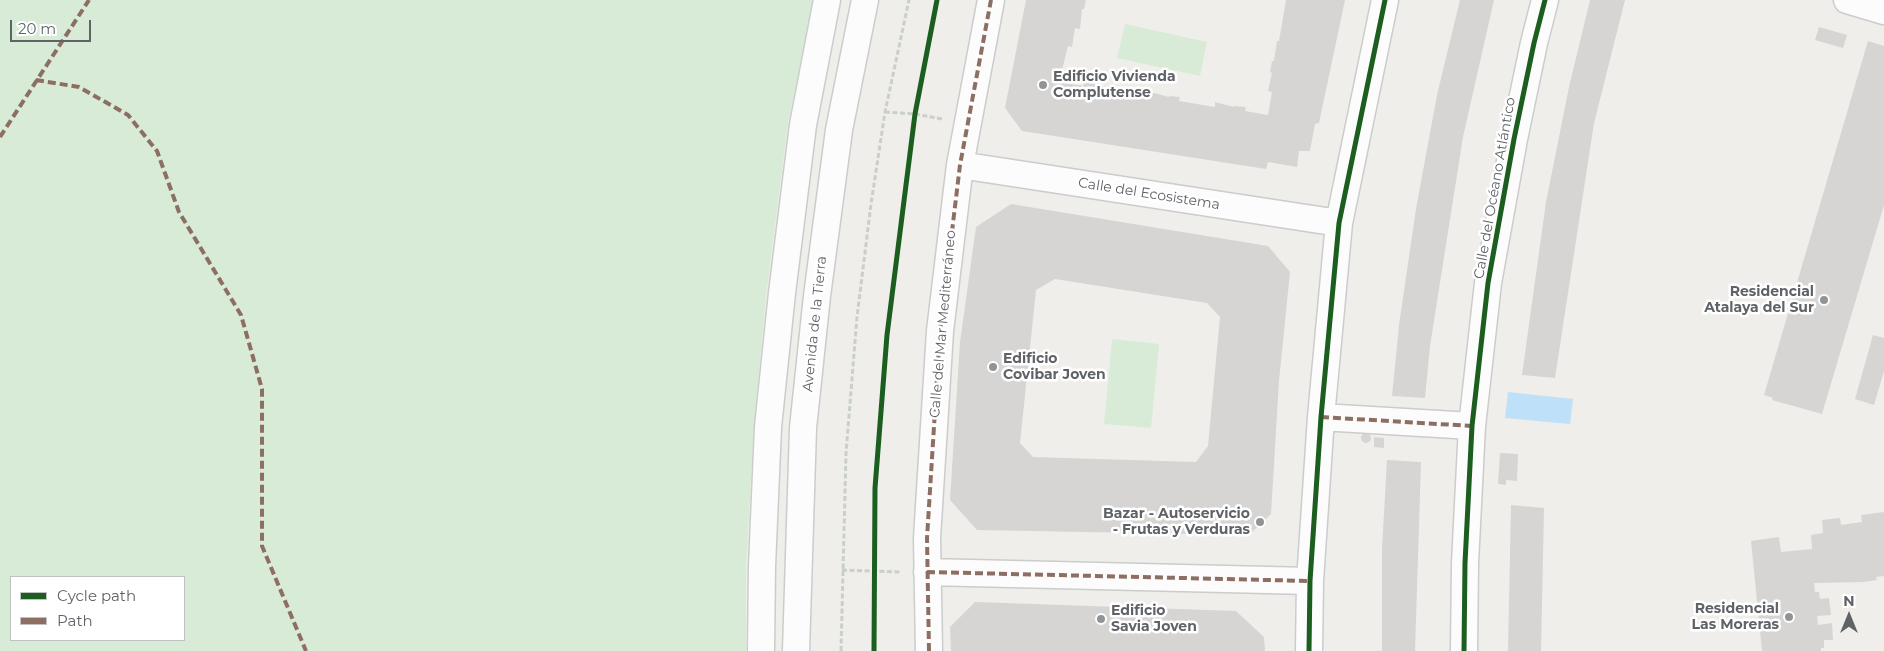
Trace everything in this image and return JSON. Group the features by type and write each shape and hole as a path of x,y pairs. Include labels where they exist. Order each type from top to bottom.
{"street":[{"path":"761,651 762,566 768,427 803,125 827,0"},
{"name":"Avenida de la Tierra","path":"796,651 803,428 809,371 839,130 865,0"},
{"name":"Calle del Mar Mediterráneo","path":"929,651 927,538 940,330 960,165 991,0"},
{"path":"1309,651 1310,581 1321,417 1339,224 1385,0"},
{"name":"Calle del Océano Atlántico","path":"1464,651 1465,563 1472,426 1488,283 1516,129 1545,0"},
{"path":"1847,0 1884,11"},
{"name":"Calle del Ecosistema","path":"960,165 1339,224"},
{"path":"1321,417 1472,426"},
{"path":"927,572 1310,581"}],"path":[{"path":"841,651 846,453 858,317 871,204 886,112 909,0"},
{"path":"914,123 917,104"},
{"path":"886,112 915,114 967,123"},
{"path":"874,562 874,580"},
{"path":"842,570 927,572"}],"green space":[{"path":"0,0 813,0 788,123 766,296 754,425 746,567 746,651 0,651"},
{"path":"1125,24 1207,42 1200,76 1117,58"},
{"path":"1112,339 1159,344 1151,428 1104,424"}],"water":[{"path":"1508,392 1573,399 1570,424 1505,418"}],"building":[{"name":"Edificio Vivienda Complutense","path":"1026,0 1086,0 1084,9 1082,9 1080,29 1075,28 1072,47 1068,46 1059,82 1083,86 1084,82 1095,84 1095,86 1115,87 1114,91 1149,96 1150,92 1169,97 1180,97 1179,101 1215,107 1215,102 1234,107 1246,107 1245,111 1268,115 1272,92 1268,91 1272,73 1270,72 1277,41 1279,41 1286,0 1345,0 1319,123 1315,124 1310,151 1299,151 1297,167 1268,162 1266,169 1022,131 1005,108"},
{"path":"1460,0 1494,0 1463,137 1430,346 1425,398 1392,396 1399,325 1416,209 1437,95"},
{"path":"1590,0 1625,0 1594,123 1555,378 1522,375 1546,202 1569,87"},
{"path":"1819,27 1847,35 1843,48 1815,40"},
{"name":"Residencial Atalaya del Sur","path":"1868,41 1884,46 1884,205 1822,414 1772,400 1773,398 1764,395"},
{"name":"Edificio Covibar Joven","path":"1011,204 1268,246 1290,272 1279,381 1271,514 1249,535 977,530 950,500 960,342 976,227","holes":["1055,279 1207,303 1220,317 1208,446 1196,462 1033,457 1020,443 1036,290"]},
{"path":"1873,335 1884,338 1884,371 1874,405 1855,399"},
{"path":"1364,433 1368,433 1371,438 1370,442 1364,443 1361,440 1361,436"},
{"path":"1374,437 1384,438 1384,448 1374,447"},
{"path":"1500,453 1518,454 1517,481 1506,480 1506,485 1498,484"},
{"path":"1387,460 1421,462 1415,651 1382,651 1382,548"},
{"path":"1511,505 1544,508 1541,651 1508,651"},
{"name":"Residencial Las Moreras","path":"1884,512 1884,576 1876,577 1877,580 1864,582 1814,583 1815,592 1819,592 1820,599 1829,598 1831,615 1817,616 1818,625 1832,623 1833,640 1824,640 1824,648 1821,648 1821,651 1762,651 1751,541 1779,537 1781,552 1812,549 1811,535 1823,533 1822,520 1840,518 1841,525 1862,522 1861,515"},
{"name":"Edificio Savia Joven","path":"975,602 1236,611 1264,637 1265,651 951,651 950,627"}],"marked path":[{"path":"0,137 89,0"},
{"path":"929,651 927,538 940,331 960,165 991,0"},
{"path":"36,80 79,87 128,115 157,151 179,212 241,315 262,389 262,546 306,651"},
{"path":"1321,417 1472,426"},
{"path":"927,572 1310,581"}],"cycle path":[{"path":"874,651 875,488 887,335 915,114 937,0"},
{"path":"1309,651 1310,581 1321,417 1339,223 1385,0"},
{"path":"1464,651 1465,563 1472,426 1488,283 1514,139 1545,0"}],"place":[{"name":"Edificio Vivienda Complutense","path":"1043,85"},
{"name":"Residencial Atalaya del Sur","path":"1824,300"},
{"name":"Edificio Covibar Joven","path":"993,367"},
{"name":"Bazar - Autoservicio - Frutas y Verduras","path":"1260,522"},
{"name":"Residencial Las Moreras","path":"1789,617"},
{"name":"Edificio Savia Joven","path":"1101,619"}]}
